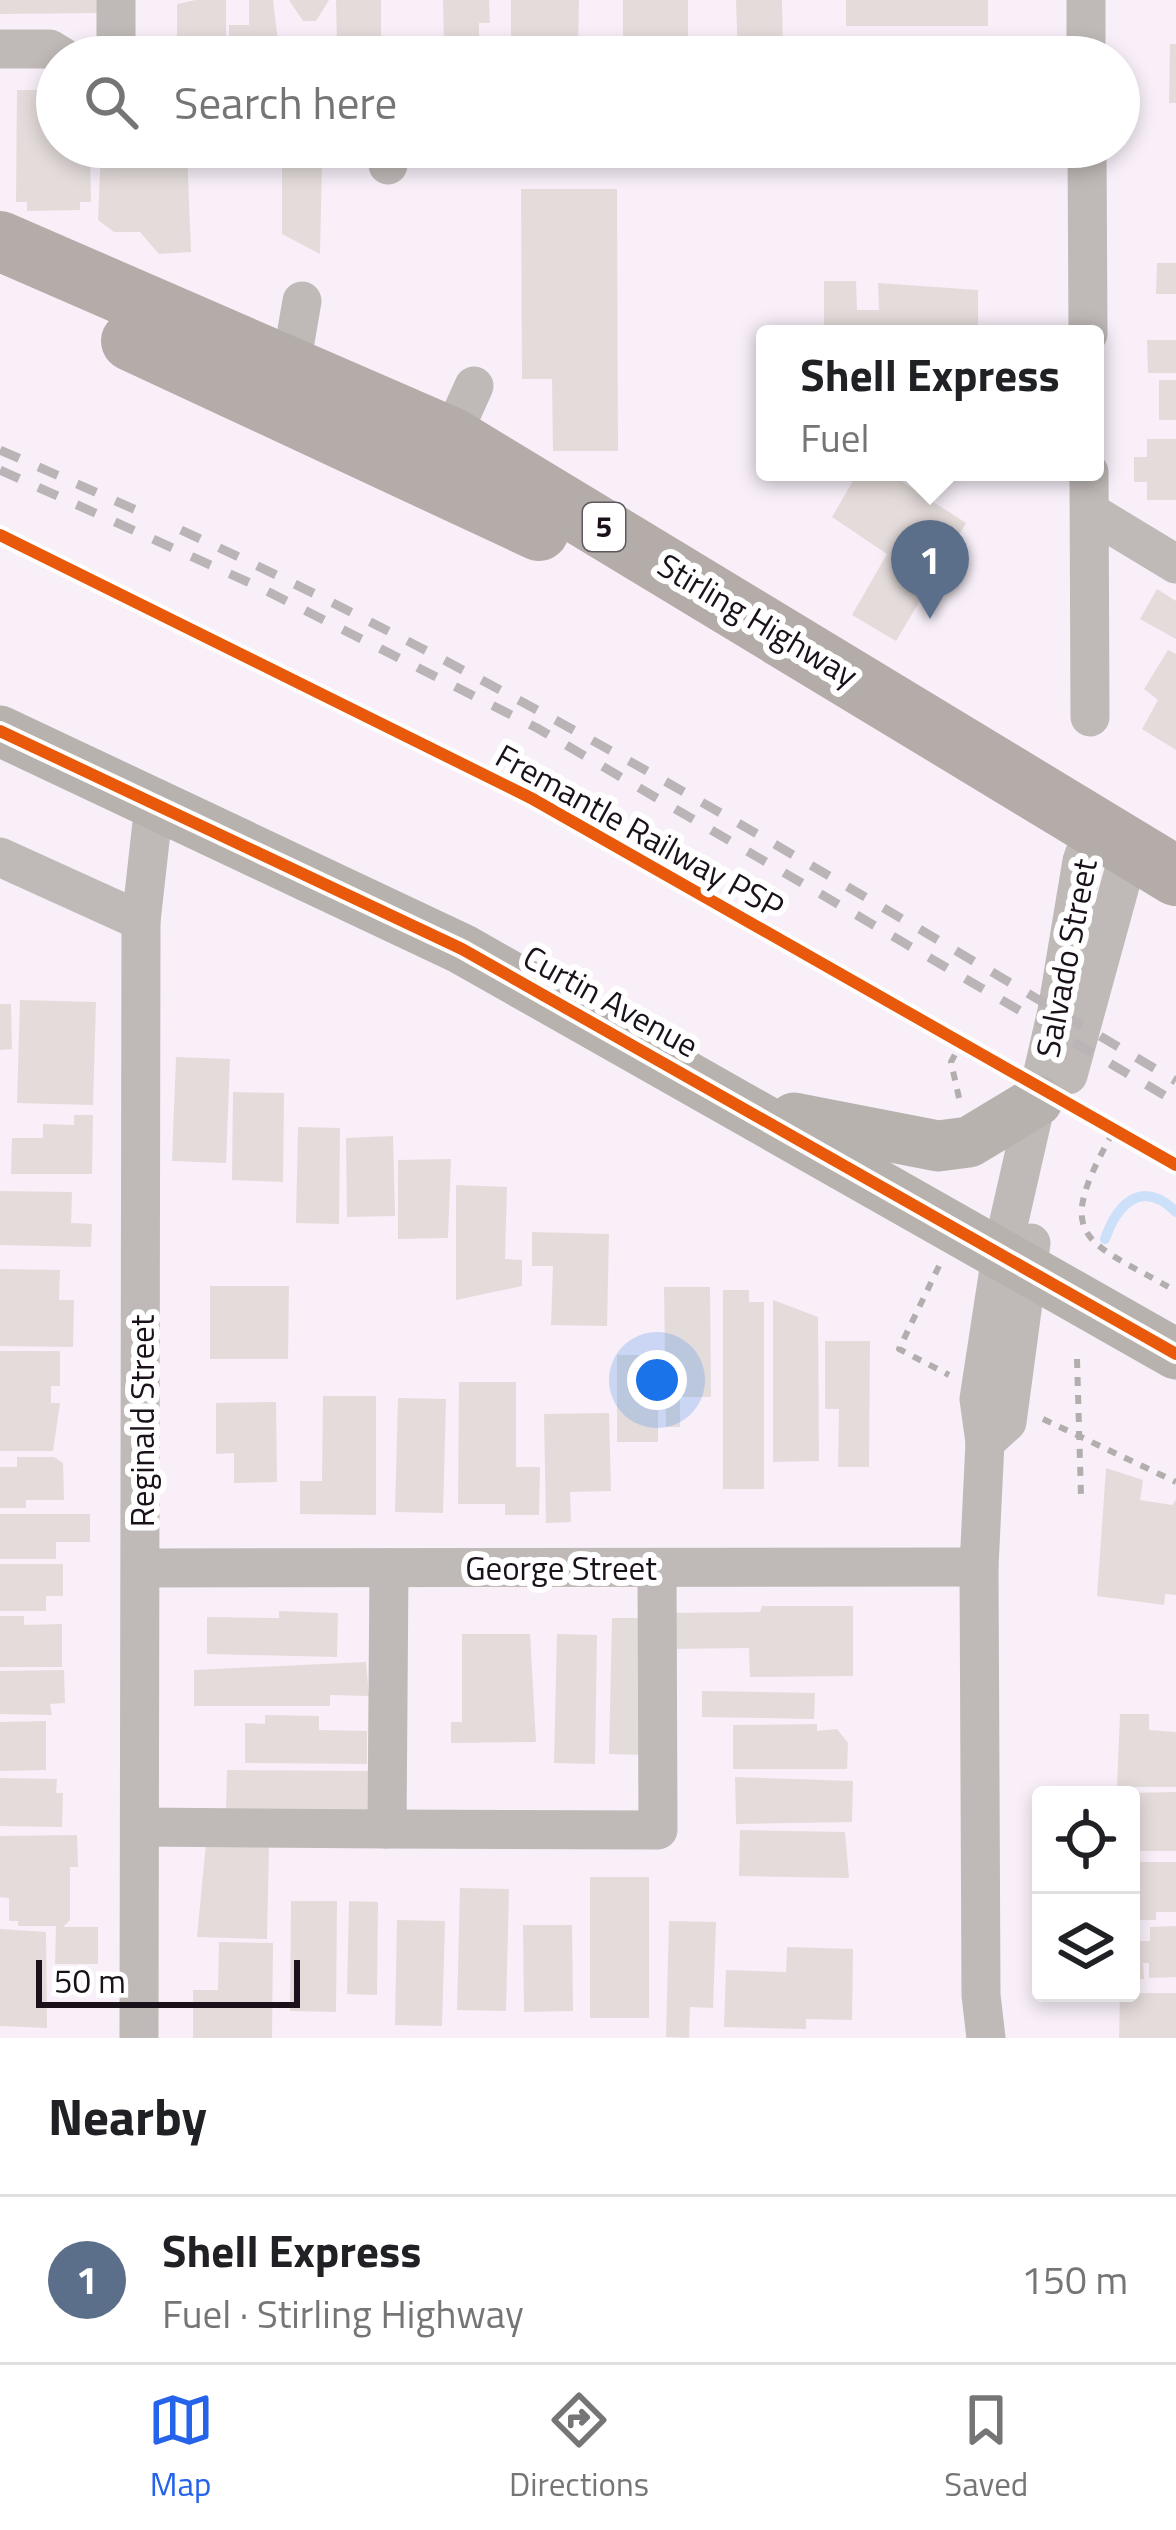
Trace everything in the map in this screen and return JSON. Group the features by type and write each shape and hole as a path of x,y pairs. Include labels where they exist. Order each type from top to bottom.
{"highway":[{"name":"Stirling Highway","path":"0,241 291,365 463,411 1120,859 1176,915"},
{"name":"Stirling Highway","path":"0,284 518,518 1120,859"}],"main road":[{"name":"Curtin Avenue","path":"0,730 462,949 1176,1354"},
{"path":"752,1110 938,1146 969,1142 1050,1100"}],"street":[{"path":"116,0 116,36"},
{"path":"1086,0 1086,36"},
{"path":"0,49 36,49"},
{"path":"1087,168 1088,325"},
{"path":"291,365 302,301"},
{"path":"1090,481 1090,717"},
{"path":"1090,512 1176,565"},
{"name":"Reginald Street","path":"139,2038 141,921 154,805"},
{"path":"0,856 141,921"},
{"name":"Salvado Street","path":"986,2038 981,1995 979,1568 985,1442 979,1399 1050,1100 1120,859"},
{"name":"George Street","path":"143,1568 979,1568"},
{"path":"387,1829 389,1568"},
{"path":"141,1827 658,1830 657,1568"},
{"name":"Salvado Street","path":"972,2038 981,1995"}],"path":[{"path":"939,1033 966,1048 951,1062 962,1109"},
{"path":"1050,1100 1132,1141"},
{"path":"1113,1132 1083,1186 1079,1219 1087,1239 1176,1291"},
{"path":"940,1263 899,1349 960,1381"},
{"path":"1077,1359 1081,1496"},
{"path":"1040,1418 1176,1482"}],"building":[{"path":"0,0 97,0 97,13 0,14"},
{"path":"226,0 226,36 177,36 177,4"},
{"path":"249,0 273,0 277,36 229,36 229,25 249,25"},
{"path":"289,0 329,0 316,21 303,21"},
{"path":"336,0 381,0 381,36 337,36"},
{"path":"443,0 489,0 490,23 479,23 479,36 444,36"},
{"path":"511,0 579,0 578,36 511,36"},
{"path":"623,0 688,0 688,36 623,36"},
{"path":"736,0 782,0 783,36 737,36"},
{"path":"846,0 988,0 988,26 846,26"},
{"path":"1170,44 1176,44 1176,103 1169,103"},
{"path":"17,90 36,90 36,168 90,168 91,202 80,202 80,210 27,211 27,202 16,202"},
{"path":"100,168 188,168 191,252 159,254 140,232 114,232 98,220"},
{"path":"282,168 322,168 320,254 282,234"},
{"path":"521,189 617,189 618,451 553,451 552,379 522,379"},
{"path":"1157,263 1176,263 1176,294 1156,294"},
{"path":"824,281 856,281 857,310 879,310 878,283 978,290 978,325 824,325"},
{"path":"1147,340 1176,340 1176,373 1148,373"},
{"path":"1159,380 1176,380 1176,420 1159,420"},
{"path":"1147,439 1176,439 1176,500 1147,500 1147,482 1134,482 1134,457 1147,457"},
{"path":"853,481 901,481 966,523 896,641 852,615 887,554 832,517"},
{"path":"1157,589 1176,601 1176,639 1140,619"},
{"path":"1168,650 1176,654 1176,750 1142,729 1158,700 1144,689"},
{"path":"20,1000 96,1002 93,1105 17,1103"},
{"path":"0,1004 11,1004 12,1049 0,1050"},
{"path":"176,1057 230,1059 226,1163 172,1161"},
{"path":"233,1092 284,1093 283,1182 232,1180"},
{"path":"74,1115 93,1115 92,1174 11,1174 12,1138 43,1138 43,1124 74,1125"},
{"path":"298,1127 340,1128 339,1224 296,1223"},
{"path":"393,1136 395,1216 347,1217 346,1138"},
{"path":"451,1159 448,1238 398,1239 398,1160"},
{"path":"456,1185 507,1187 505,1259 522,1260 522,1286 456,1300"},
{"path":"0,1191 72,1192 71,1223 92,1224 91,1247 0,1245"},
{"path":"532,1232 609,1234 607,1326 551,1325 553,1266 532,1266"},
{"path":"0,1269 60,1270 59,1300 74,1300 73,1347 0,1346"},
{"path":"210,1286 289,1286 288,1359 210,1359"},
{"path":"664,1287 710,1287 711,1397 680,1397 680,1427 666,1427"},
{"path":"723,1290 749,1290 749,1302 764,1302 764,1489 723,1489"},
{"path":"773,1300 818,1317 819,1461 773,1462"},
{"path":"825,1341 870,1341 869,1467 838,1467 839,1409 825,1409"},
{"path":"0,1351 60,1351 60,1386 51,1386 51,1403 60,1403 53,1451 0,1451"},
{"path":"617,1355 658,1355 658,1442 617,1442"},
{"path":"459,1382 516,1382 516,1467 540,1467 539,1515 505,1515 505,1504 458,1504"},
{"path":"323,1396 376,1396 376,1515 300,1514 300,1481 322,1481"},
{"path":"398,1398 446,1399 443,1513 395,1512"},
{"path":"276,1402 277,1482 234,1483 234,1453 216,1454 216,1403"},
{"path":"609,1413 611,1491 570,1492 571,1522 546,1523 544,1414"},
{"path":"17,1457 54,1457 63,1463 64,1500 26,1500 26,1508 0,1508 0,1467 17,1467"},
{"path":"1106,1468 1143,1480 1140,1500 1172,1505 1176,1500 1176,1595 1165,1594 1164,1605 1097,1596"},
{"path":"0,1514 90,1514 90,1542 56,1542 56,1559 0,1559"},
{"path":"0,1564 63,1564 63,1596 46,1596 46,1611 0,1611"},
{"path":"762,1606 853,1606 853,1676 750,1677 749,1648 666,1649 665,1613 760,1612"},
{"path":"279,1611 338,1613 337,1657 207,1654 207,1617 279,1618"},
{"path":"0,1616 24,1616 24,1625 62,1624 62,1667 0,1667"},
{"path":"612,1618 640,1618 643,1755 609,1754"},
{"path":"462,1634 530,1634 536,1742 451,1743 451,1722 462,1722"},
{"path":"557,1634 597,1635 595,1764 554,1763"},
{"path":"366,1662 369,1696 330,1695 330,1706 194,1706 194,1670"},
{"path":"64,1670 65,1703 50,1704 52,1715 0,1714 0,1671"},
{"path":"702,1691 815,1693 814,1719 702,1717"},
{"path":"1120,1714 1149,1714 1149,1730 1176,1732 1176,1787 1117,1786"},
{"path":"265,1715 319,1716 319,1730 367,1731 367,1764 245,1763 245,1723 265,1724"},
{"path":"46,1721 46,1770 0,1771 0,1722"},
{"path":"817,1724 817,1731 837,1729 848,1743 847,1769 733,1769 733,1725"},
{"path":"227,1770 370,1771 370,1812 226,1811"},
{"path":"735,1777 853,1781 852,1822 736,1824"},
{"path":"0,1778 57,1779 56,1793 63,1793 62,1827 0,1826"},
{"path":"1176,1792 1176,1851 1140,1851 1140,1793"},
{"path":"740,1830 845,1832 849,1878 739,1876"},
{"path":"77,1835 78,1867 70,1867 70,1920 63,1927 98,1927 98,1964 55,1964 56,1926 18,1926 18,1921 9,1921 9,1898 0,1897 0,1836"},
{"path":"206,1843 269,1845 267,1939 197,1937"},
{"path":"1140,1862 1176,1862 1176,1912 1156,1912 1156,1920 1140,1920"},
{"path":"590,1877 649,1877 649,2018 590,2018"},
{"path":"460,1888 509,1889 506,2011 457,2010"},
{"path":"291,1901 337,1901 336,2012 290,2011"},
{"path":"349,1901 378,1902 377,1995 347,1994"},
{"path":"397,1920 445,1921 442,2026 395,2025"},
{"path":"669,1921 716,1922 713,2008 690,2007 689,2038 666,2037"},
{"path":"523,1925 572,1925 573,2011 524,2012"},
{"path":"1176,1926 1176,1977 1149,1978 1149,1963 1143,1963 1144,1979 1140,1979 1140,1941 1150,1941 1150,1927"},
{"path":"0,1929 46,1932 47,2028 0,2026"},
{"path":"219,1942 273,1943 272,2038 193,2038 193,1990 218,1990"},
{"path":"787,1947 853,1949 852,2020 806,2019 806,2029 724,2027 726,1970 786,1972"},
{"path":"1140,1993 1176,1993 1176,2038 1119,2038 1120,2002 1140,2002"}],"waterway":[{"path":"1105,1239 1117,1215 1133,1199 1153,1197 1176,1212"}],"railway":[{"path":"0,450 143,513"},
{"path":"0,470 259,587 537,728 1176,1102"},
{"path":"181,530 310,591 561,723 1176,1081"}],"cycle path":[{"name":"Fremantle Railway PSP","path":"0,535 531,798 1176,1165"},
{"path":"0,731 462,949 1176,1354"}],"place":[{"name":"Shell Express","path":"930,619"}]}
